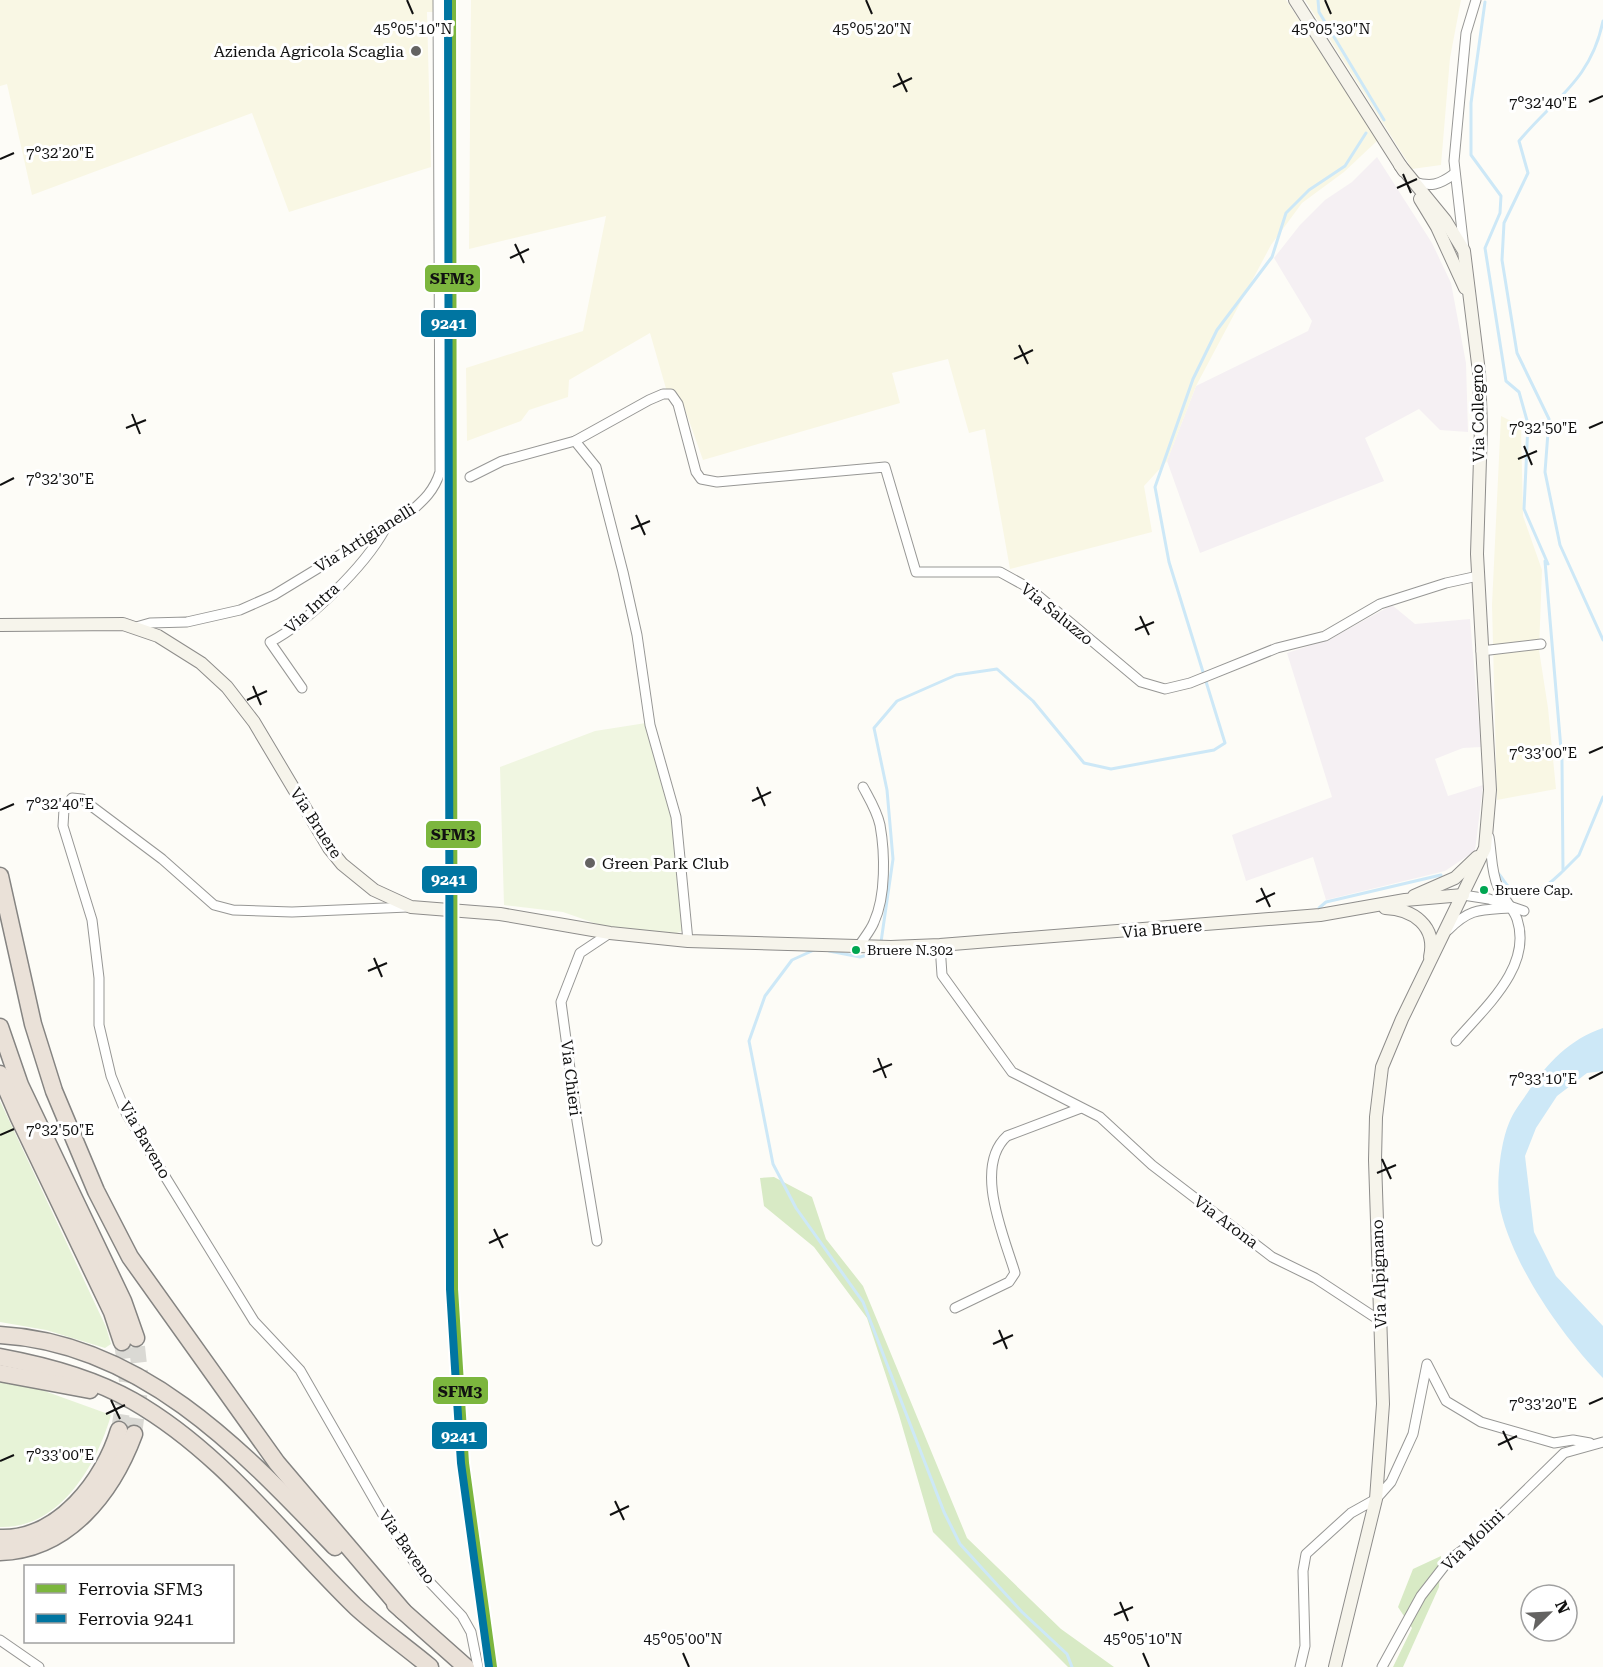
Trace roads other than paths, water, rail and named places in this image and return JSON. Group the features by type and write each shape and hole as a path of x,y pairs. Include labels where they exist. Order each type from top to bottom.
{"highway":[{"path":"0,876 33,1024 50,1080 96,1191 129,1257 277,1463 403,1611"},
{"path":"0,1027 20,1085 123,1301 129,1340 112,1312 18,1118 0,1074"},
{"path":"0,1335 53,1343 86,1353 182,1403 255,1464 374,1587 465,1667"},
{"path":"0,1357 52,1368 132,1400 208,1454 358,1608 424,1661"},
{"path":"0,1373 116,1394"},
{"path":"0,1538 32,1532 52,1522 72,1506 95,1481 114,1448 127,1432 116,1475 103,1494 79,1520 45,1543 23,1550 0,1552"}],"street":[{"name":"Via Artigianelli","path":"136,627 150,623 187,622 240,610 274,595 409,513 428,497 440,472 438,0"},
{"path":"1295,0 1437,227 1469,297"},
{"name":"Via Collegno","path":"1463,895 1485,848 1490,790 1478,576 1481,427 1479,372 1454,174 1455,133 1466,33 1476,0"},
{"path":"1400,165 1445,220 1464,251"},
{"path":"1414,182 1433,186 1441,184 1454,174"},
{"path":"1437,227 1464,251"},
{"name":"Via Saluzzo","path":"575,441 663,393 670,394 678,404 696,472 701,479 717,482 885,467 916,572 1000,572 1029,588 1141,682 1165,689 1204,678 1277,648 1325,636 1380,604 1446,583 1478,576"},
{"path":"470,477 502,461 575,441 596,467 637,635 650,725 676,818 688,941"},
{"name":"Via Intra","path":"302,688 270,642 300,623 374,549 386,527"},
{"name":"Via Bruere","path":"0,625 110,623 136,627 176,646 227,687 254,722 310,817 342,864 374,890 411,907 500,914 610,933 688,941 859,946 940,945 1195,926 1320,915 1405,900 1463,895"},
{"path":"1481,651 1540,644"},
{"path":"859,946 875,922 881,896 880,826 874,807 863,787"},
{"name":"Via Baveno","path":"411,907 292,912 233,910 214,905 162,859 82,799 72,798 64,809 63,826 92,920 99,978 99,1025 111,1076 126,1113 254,1321 300,1370 390,1527 424,1576 462,1616 471,1632 478,1667"},
{"name":"Via Collegno","path":"1456,1041 1505,982 1519,954 1520,936 1516,917 1497,885 1488,829"},
{"path":"1405,900 1466,871 1485,848"},
{"path":"1463,895 1489,899 1524,911"},
{"name":"Via Alpignano","path":"1335,1667 1376,1498 1383,1404 1375,1160 1376,1117 1382,1067 1463,895"},
{"path":"1366,907 1395,908 1412,914 1422,921 1430,940 1428,967"},
{"path":"1444,934 1463,915 1476,909 1510,908"},
{"name":"Via Chieri","path":"597,1240 577,1121 561,1002 580,953 610,933"},
{"name":"Via Arona","path":"940,945 942,975 1012,1072 1100,1117 1152,1165 1272,1257 1315,1278 1382,1322"},
{"path":"955,1308 1009,1282 1015,1273 993,1202 992,1167 998,1144 1007,1136 1081,1108"},
{"name":"Via Molini","path":"1376,1498 1391,1482 1413,1434 1427,1364 1446,1401 1481,1422 1554,1443 1573,1440 1599,1443"},
{"name":"Via Molini","path":"1382,1667 1421,1596 1449,1560 1472,1543 1564,1453 1599,1443"},
{"path":"1300,1667 1305,1646 1303,1571 1306,1554 1351,1513 1376,1498"},
{"path":"0,1640 39,1667"}],"water":[{"path":"1603,1028 1603,1071 1587,1073 1557,1096 1536,1128 1525,1156 1534,1232 1556,1276 1603,1326 1603,1378 1572,1343 1529,1279 1508,1234 1501,1212 1498,1191 1503,1143 1515,1111 1535,1081 1560,1053 1580,1039"}],"waterway":[{"path":"1318,0 1319,12 1384,120"},
{"path":"1485,2 1471,103 1471,155 1501,196 1500,213 1485,248 1506,381 1519,392 1528,424 1524,509 1548,564 1545,561 1562,761 1563,871 1539,890 1525,894 1510,888 1498,873"},
{"path":"1603,21 1590,59 1581,74 1519,141 1528,173 1504,223 1502,260 1517,353 1549,419 1545,472 1560,545 1603,640"},
{"path":"881,942 893,859 887,790 874,728 897,701 956,675 997,669 1033,701 1084,763 1111,769 1214,750 1225,743 1169,562 1155,487 1193,379 1217,330 1272,257 1286,213 1309,190 1345,166 1366,133"},
{"path":"1564,870 1579,855 1603,797"},
{"path":"1319,908 1326,902 1441,875"},
{"path":"814,950 792,960 765,996 749,1041 773,1164 796,1208 863,1302 944,1512 960,1544 1022,1612 1067,1654 1072,1667"},
{"path":"829,951 860,957 874,953"}],"tunnel":[{"path":"134,1434 141,1382 136,1338"},
{"path":"119,1430 127,1381 122,1342"}],"rail line":[{"name":"9241","path":"448,0 450,1289 461,1463 489,1667"},
{"name":"SFM3","path":"452,0 454,1289 465,1463 493,1667"}],"place":[{"name":"Azienda Agricola Scaglia","path":"416,51"},
{"name":"Green Park Club","path":"590,863"},
{"name":"Bruere Cap.","path":"1484,890"},
{"name":"Bruere N.302","path":"856,950"}]}
